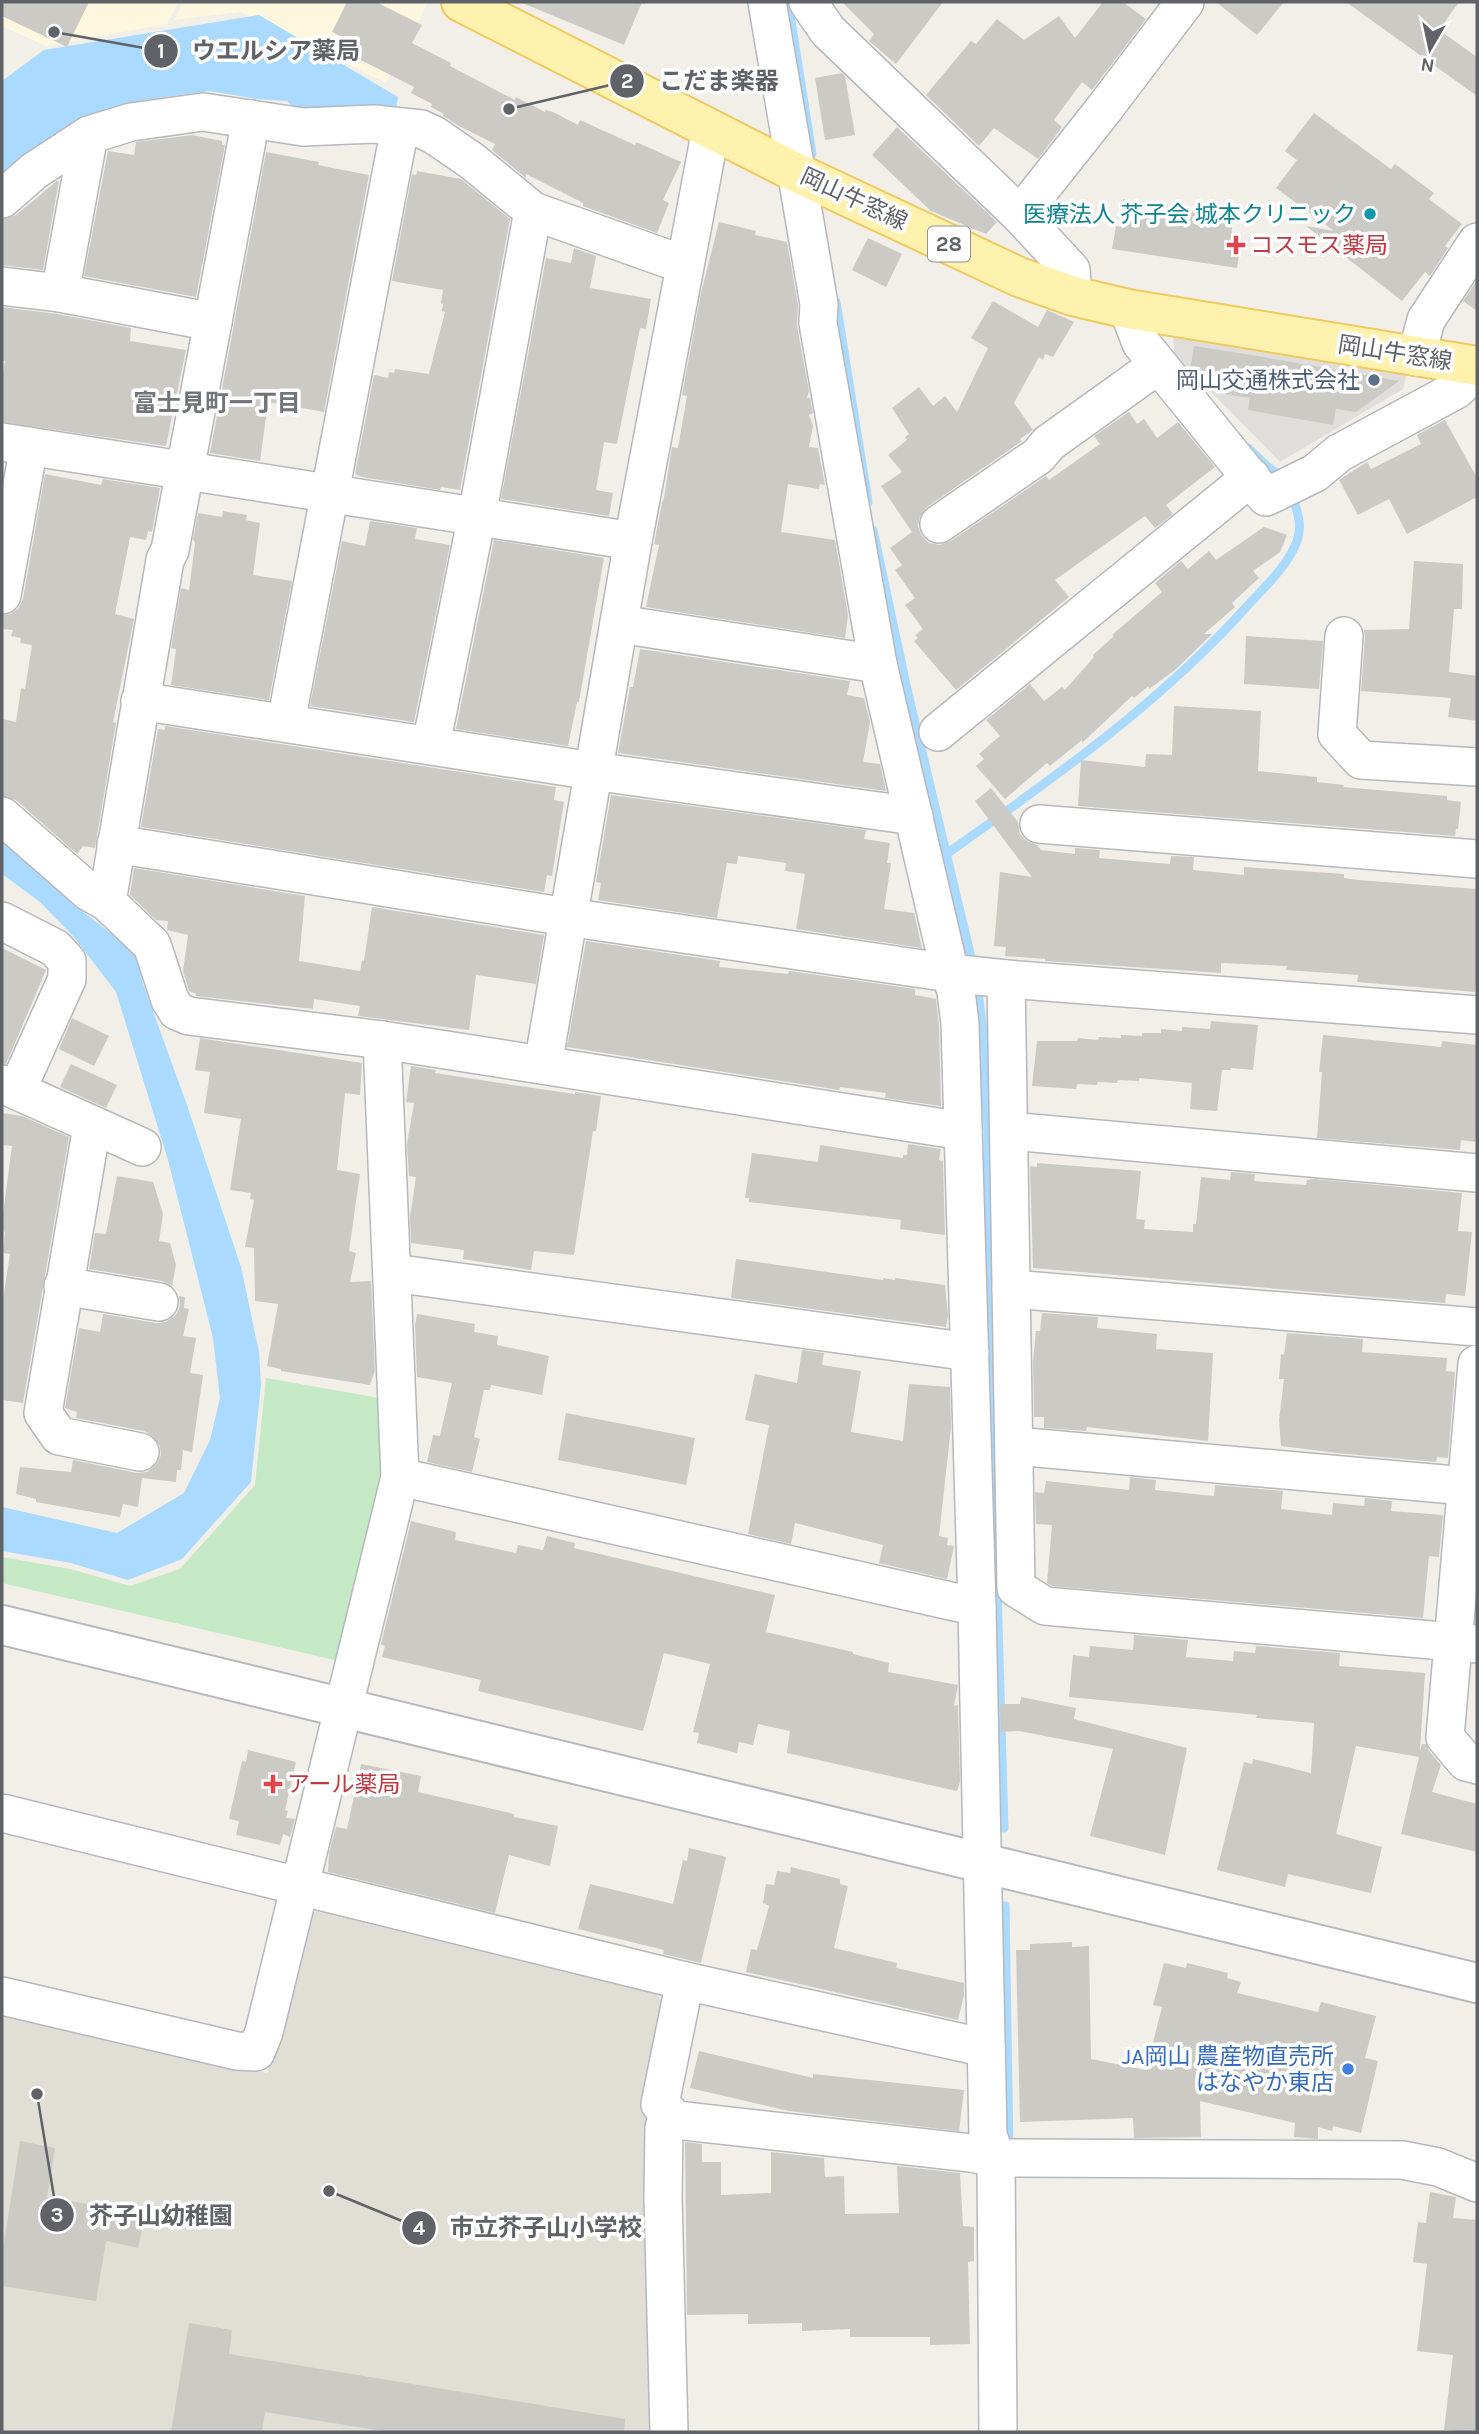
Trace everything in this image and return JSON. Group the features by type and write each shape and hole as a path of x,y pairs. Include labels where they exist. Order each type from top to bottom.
{"main road":[{"name":"岡山牛窓線","path":"460,2 795,172 1020,277 1073,296 1128,309 1477,368"}],"street":[{"path":"767,2 819,304 818,323 878,664 914,816 978,976 1010,1131 1016,1588 1045,1606 1465,1643"},
{"path":"808,2 828,31 1026,208 1071,270 1073,296"},
{"path":"1026,208 1185,2"},
{"path":"2,199 34,171 89,135 131,122 203,112 303,127 374,124 421,130 434,135 472,161 533,211 685,265"},
{"path":"107,902 165,560 170,550 251,119"},
{"path":"286,722 400,127"},
{"path":"543,1065 619,624 711,129"},
{"path":"60,293 89,135"},
{"path":"431,745 477,516 533,211"},
{"path":"1416,357 1426,320 1477,242"},
{"path":"2,286 60,293 213,322"},
{"path":"1128,309 1141,343 1266,496 1315,474 1339,453 1456,390 1477,368"},
{"path":"939,524 1038,456 1049,443 1158,365"},
{"path":"2,595 15,444 634,541"},
{"path":"938,732 1251,477"},
{"path":"619,624 878,664"},
{"path":"1344,636 1337,734 1361,760 1477,767"},
{"path":"140,701 593,771 914,816"},
{"path":"2,816 89,892 107,902 152,945 170,1000 177,1011 188,1016 382,1040 964,1131"},
{"path":"1039,824 1477,859"},
{"path":"116,845 567,916 978,976 1477,1015"},
{"path":"2,921 55,948 67,961 67,979 9,1087 142,1147"},
{"path":"978,976 956,991 960,1024 964,1131 988,2135 1006,2158 998,2432"},
{"path":"2,1996 237,2051 256,2052 264,2032 400,1477 382,1040"},
{"path":"92,1126 43,1413 59,1436 140,1452"},
{"path":"1010,1131 1477,1173"},
{"path":"393,1273 970,1352"},
{"path":"63,1286 159,1302"},
{"path":"1011,1289 1477,1327"},
{"path":"1477,1364 1465,1643 1445,1737 1466,1762 1477,1765"},
{"path":"1015,1446 1472,1486"},
{"path":"400,1477 977,1608"},
{"path":"2,1625 1477,1983"},
{"path":"2,1812 685,1981 986,2048"},
{"path":"685,1981 660,2104 676,2120 1006,2158 1402,2160 1438,2167 1477,2183"},
{"path":"668,2112 664,2128 663,2197 669,2432"}],"shaded area":[{"path":"2,2 178,2 167,24 46,46 2,26"},
{"path":"183,2 428,2 386,83 240,12 174,20"},
{"path":"1173,331 1408,369 1403,389 1280,462 1174,354"},
{"path":"320,1909 650,1987 665,2004 640,2103 658,2142 659,2432 2,2432 2,2015 267,2073 306,1916"}],"green space":[{"path":"266,1378 385,1399 382,1472 339,1661 2,1583 2,1557 70,1569 130,1586 180,1569 255,1485"}],"water":[{"path":"259,15 398,97 396,110 297,111 287,101 209,91 144,100 74,121 2,181 2,81 44,50"},
{"path":"2,837 78,908 138,957 142,981 241,1267 259,1352 261,1384 251,1482 182,1559 128,1580 71,1563 2,1551 2,1507 117,1533 184,1493 210,1440 220,1398 213,1338 168,1160 116,992 74,937 40,902 2,874"}],"building":[{"path":"2,2 89,2 67,47 2,16"},
{"path":"347,2 376,2 422,25 412,43 515,100 516,97 578,125 580,120 681,162 663,200 669,203 657,233 583,206 583,203 526,174 526,178 492,150 495,144 443,116 444,114 431,107 432,104 411,93 414,87 345,52 350,41 332,32"},
{"path":"520,2 642,2 624,45"},
{"path":"842,2 943,2 896,64 869,41 874,34"},
{"path":"1103,2 1123,2 1146,19 1092,90 1082,82 1054,120 1062,127 1038,159 994,128 979,146 926,95 971,41 976,44 997,19 1024,40 1059,16 1075,38"},
{"path":"1216,2 1284,2 1257,35"},
{"path":"1346,2 1459,2 1439,30 1477,57 1477,96"},
{"path":"842,73 845,76 855,135 825,140 815,78"},
{"name":"医療法人 芥子会 城本クリニック","path":"1314,113 1391,169 1395,164 1434,193 1429,199 1462,224 1445,246 1448,248 1430,276 1425,272 1402,301 1306,226 1334,231 1276,188 1297,160 1285,151"},
{"path":"897,127 997,222 986,234 931,211 872,155"},
{"path":"193,135 222,141 222,145 225,145 196,297 84,276 108,151 134,155 136,142"},
{"path":"266,152 369,175 324,412 268,402 260,461 210,453"},
{"path":"417,171 461,179 510,219 460,490 441,487 440,490 355,474 374,375 388,378 389,372 394,373 395,369 429,374 445,312 442,311 441,303 443,290 392,281 412,174 416,175"},
{"path":"57,181 43,270 2,265 2,219 16,215"},
{"path":"1123,199 1234,216 1230,242 1241,243 1237,268 1112,249 1116,226 1120,227"},
{"path":"719,222 756,231 755,235 787,242 798,305 797,326 809,391 807,398 810,398 813,413 809,415 813,426 809,447 818,448 825,485 820,484 819,489 788,484 781,532 835,540 848,615 845,638 646,607 659,545 654,544 672,447 678,448 687,396 682,395 701,293"},
{"path":"868,238 902,254 886,287 852,270"},
{"path":"574,248 596,256 590,288 651,299 646,329 640,328 617,444 604,442 596,490 613,493 609,516 501,499 546,258 571,263"},
{"path":"1477,280 1477,311 1463,301"},
{"path":"993,301 1038,327 1047,310 1074,322 1053,357 1045,354 1043,360 1039,357 1014,403 1033,430 1020,439 1022,441 927,507 920,516 918,526 921,535 929,543 940,545 951,541 1046,476 1049,480 1100,444 1094,436 1129,412 1137,424 1144,419 1157,438 1178,422 1215,467 1166,505 1173,514 1155,528 1145,516 1055,580 1069,597 956,690 914,641 918,638 915,635 923,629 905,605 915,598 895,570 902,565 890,548 912,532 881,486 902,472 888,455 907,440 905,437 909,434 892,408 919,387 933,406 945,396 957,412 988,348 971,338"},
{"path":"2,307 131,328 130,341 186,350 166,446 2,422 5,361 2,360"},
{"path":"1194,346 1399,381 1356,412 1336,409 1333,425 1248,410 1250,398 1207,391 1190,370"},
{"path":"1445,420 1477,478 1477,497 1407,534 1389,499 1358,515 1339,480 1367,462 1371,469 1421,444 1417,435"},
{"path":"45,474 101,485 103,479 160,488 152,532 148,531 146,540 130,537 115,614 134,619 113,722 116,723 95,848 83,846 77,854 16,800 2,796 2,719 16,722 32,645 20,643 21,638 11,636 13,630 2,629 2,615 18,609 23,599"},
{"path":"223,511 247,515 246,520 260,523 253,575 292,581 269,700 171,685 176,649 171,648 181,588 189,590 198,513 222,517"},
{"path":"370,521 417,528 415,539 450,545 414,722 310,706 342,541 365,546"},
{"path":"1264,527 1287,535 1280,552 1253,571 1259,578 1232,603 1235,607 1204,634 1212,634 1175,670 1149,689 1149,686 1134,698 1132,696 1082,743 1082,740 1050,766 1047,763 1005,799 976,766 984,759 979,754 1000,736 986,720 1030,684 1044,701 1062,687 1065,690 1093,655 1114,636 1112,635 1162,592 1155,583 1181,561 1188,569 1209,551 1216,560"},
{"path":"494,540 604,558 579,702 568,746 456,729"},
{"path":"1414,561 1463,564 1462,609 1454,609 1449,672 1477,676 1477,721 1448,717 1451,698 1361,691 1364,630 1409,629"},
{"path":"1246,636 1323,641 1319,689 1244,684"},
{"path":"640,649 850,681 847,695 864,698 870,722 863,762 880,764 886,791 618,753"},
{"path":"1174,706 1261,711 1258,771 1317,777 1317,782 1344,785 1343,787 1447,796 1447,800 1461,802 1455,836 1078,806 1081,760 1145,767 1146,754 1172,755"},
{"path":"165,726 556,787 554,800 564,802 552,876 547,875 544,892 141,827 158,729 165,730"},
{"path":"991,788 1018,822 1020,834 1041,850 1075,854 1075,848 1100,850 1099,858 1170,864 1171,856 1194,857 1193,870 1244,875 1244,867 1344,874 1344,878 1358,880 1477,889 1475,992 1357,982 1358,975 1286,970 1287,966 1221,963 1221,973 1005,956 1006,947 994,946 1000,872 1032,877 975,801"},
{"path":"611,795 866,830 864,839 890,843 887,863 891,863 884,909 914,913 922,948 796,929 805,874 785,871 786,863 738,856 737,864 727,863 717,918 598,900 601,883 596,882"},
{"path":"134,868 305,896 299,961 360,971 372,907 544,935 536,984 476,975 469,1030 358,1016 360,1006 314,999 313,1009 196,996 189,991 183,971 188,935 167,930 168,921 156,920 130,895"},
{"path":"586,941 720,961 719,967 788,974 789,971 915,989 915,995 936,999 941,1106 885,1098 886,1093 840,1087 839,1090 567,1047"},
{"path":"2,948 46,970 6,1064 2,1063"},
{"path":"72,1018 109,1036 94,1066 59,1049"},
{"path":"1211,1021 1258,1025 1253,1070 1222,1070 1217,1111 1190,1109 1192,1083 1139,1078 1139,1081 1077,1084 1076,1089 1032,1086 1037,1041 1142,1036 1142,1033 1161,1033 1161,1029 1182,1031 1182,1027 1210,1029"},
{"path":"1323,1035 1441,1047 1442,1041 1477,1045 1475,1142 1461,1140 1460,1150 1317,1138"},
{"path":"200,1038 362,1063 360,1095 345,1093 337,1170 360,1174 349,1251 356,1253 350,1282 371,1281 375,1370 370,1385 281,1371 267,1366 278,1304 255,1301 254,1248 245,1247 254,1200 250,1199 251,1193 230,1190 241,1119 204,1113 210,1072 195,1070"},
{"path":"71,1064 117,1085 106,1108 60,1087"},
{"path":"411,1066 436,1070 435,1073 601,1096 574,1255 534,1251 531,1270 463,1259 464,1250 411,1243 410,1217 416,1177 409,1176 407,1144 414,1103 406,1102"},
{"path":"2,1113 22,1116 69,1137 23,1403 2,1400 2,1305 10,1254 3,1253 5,1232 2,1231 2,1221 12,1146 2,1145"},
{"path":"908,1144 941,1149 939,1160 943,1161 945,1235 900,1229 901,1220 749,1202 749,1198 745,1198 752,1153 818,1162 820,1145 903,1158 903,1155 907,1155"},
{"path":"1037,1163 1141,1171 1136,1219 1145,1220 1144,1229 1193,1232 1201,1177 1230,1180 1231,1172 1255,1174 1254,1181 1306,1185 1307,1180 1315,1179 1462,1193 1458,1231 1472,1232 1465,1296 1446,1294 1445,1303 1033,1268 1030,1166 1037,1167"},
{"path":"117,1176 153,1182 163,1214 159,1241 170,1243 176,1265 172,1286 162,1281 89,1269 95,1233 106,1234"},
{"path":"736,1259 883,1280 895,1278 945,1285 948,1316 946,1327 731,1298"},
{"path":"179,1296 185,1297 184,1308 189,1309 183,1336 196,1338 190,1373 203,1375 192,1452 183,1450 181,1470 177,1470 176,1482 142,1478 138,1507 123,1504 120,1517 36,1502 36,1499 16,1494 20,1467 71,1472 73,1460 137,1473 147,1472 156,1465 161,1455 160,1446 153,1436 144,1431 76,1418 77,1412 65,1408 79,1328 100,1332 103,1314 156,1323 166,1322 176,1315 180,1306"},
{"path":"1042,1313 1098,1317 1097,1328 1157,1334 1156,1349 1213,1353 1208,1441 1087,1427 1086,1431 1044,1428 1044,1417 1034,1417 1033,1361 1036,1331 1040,1331"},
{"path":"417,1314 475,1324 474,1332 498,1336 497,1345 549,1356 542,1395 491,1385 490,1390 484,1390 474,1437 480,1439 472,1472 427,1462 433,1435 440,1436 452,1383 417,1377"},
{"path":"1287,1333 1363,1339 1362,1352 1447,1358 1446,1371 1455,1372 1448,1458 1437,1457 1436,1462 1281,1446 1279,1420 1284,1379 1279,1379 1281,1354 1284,1355"},
{"path":"802,1350 824,1353 822,1365 861,1371 851,1432 903,1441 909,1384 950,1387 951,1427 939,1536 948,1538 947,1545 954,1546 947,1579 879,1563 883,1545 795,1523 791,1544 748,1534 769,1425 745,1420 755,1374 797,1383"},
{"path":"566,1413 695,1438 686,1485 558,1460"},
{"path":"1130,1477 1156,1480 1155,1490 1214,1496 1215,1485 1283,1491 1281,1509 1332,1515 1333,1503 1364,1506 1365,1498 1392,1501 1391,1511 1443,1515 1439,1557 1429,1556 1423,1618 1052,1586 1047,1583 1052,1525 1036,1524 1035,1492 1044,1493 1046,1481 1129,1490"},
{"path":"411,1521 456,1532 455,1540 516,1553 518,1545 543,1550 547,1536 575,1543 574,1548 775,1595 766,1632 889,1663 888,1672 958,1685 954,1706 958,1705 960,1782 957,1791 787,1753 790,1731 758,1724 753,1745 739,1742 737,1753 697,1743 699,1733 693,1732 710,1664 664,1653 643,1731 478,1691 481,1680 382,1657 385,1646 381,1644"},
{"path":"1134,1635 1188,1640 1186,1657 1233,1661 1234,1651 1255,1653 1256,1646 1340,1653 1339,1666 1425,1673 1420,1751 1422,1744 1427,1744 1429,1751 1441,1765 1432,1792 1477,1804 1477,1852 1401,1834 1419,1757 1356,1746 1336,1834 1382,1847 1371,1893 1288,1874 1285,1887 1217,1870 1244,1762 1252,1764 1253,1759 1311,1773 1314,1723 1069,1697 1073,1655 1089,1657 1090,1646 1133,1650"},
{"path":"1021,1697 1076,1708 1074,1719 1187,1748 1165,1855 1090,1836 1113,1749 1019,1731 1001,1732 1000,1704 1020,1704"},
{"path":"248,1750 296,1762 285,1810 288,1811 286,1818 295,1819 290,1837 283,1834 280,1845 236,1835 239,1821 229,1819 242,1761 246,1762"},
{"path":"361,1764 421,1776 418,1792 558,1826 550,1866 509,1855 495,1913 328,1872 329,1853 336,1827 347,1829"},
{"path":"689,1848 726,1857 701,1963 663,1954 664,1950 578,1929 590,1884 673,1904 683,1860 687,1861"},
{"path":"791,1867 840,1879 840,1884 848,1886 834,1948 897,1963 896,1968 964,1983 958,2020 746,1972 751,1949 757,1950 769,1906 763,1903 766,1884 774,1885 777,1871 790,1873"},
{"path":"1072,1942 1072,1947 1089,1946 1091,2059 1146,2070 1162,2007 1153,2005 1164,1963 1186,1968 1187,1963 1228,1973 1227,1978 1241,1982 1237,1993 1318,2012 1321,2002 1376,2016 1365,2058 1378,2061 1361,2133 1333,2126 1332,2131 1318,2127 1318,2139 1294,2137 1295,2123 1200,2101 1201,2137 1134,2138 1133,2118 1020,2122 1016,1950 1030,1950 1030,1944"},
{"path":"699,2051 813,2078 813,2074 964,2090 959,2131 789,2111 690,2088"},
{"path":"20,2141 55,2148 47,2197 145,2216 138,2248 106,2241 96,2301 2,2286 2,2256"},
{"path":"685,2142 702,2144 702,2162 721,2162 721,2195 771,2193 771,2152 824,2158 825,2177 844,2176 845,2214 899,2213 897,2166 960,2173 963,2226 974,2227 974,2261 968,2262 970,2344 930,2345 930,2337 850,2337 850,2329 802,2331 802,2323 748,2324 748,2314 687,2315"},
{"path":"1430,2192 1456,2197 1453,2218 1477,2220 1477,2432 1444,2430 1453,2355 1417,2351 1427,2264 1413,2262 1418,2222 1426,2223"},
{"path":"189,2323 232,2330 229,2354 625,2419 624,2432 388,2432 265,2412 262,2432 171,2432"}],"waterway":[{"path":"788,2 812,154"},
{"path":"836,302 868,502"},
{"path":"1248,448 1283,477"},
{"path":"945,855 1104,738 1215,640 1276,575 1293,550 1299,535 1299,523 1292,495"},
{"path":"873,530 906,685 973,966"},
{"path":"977,983 983,1032 988,1131 990,1349 1004,1828"},
{"path":"1005,1906 1009,2151"}],"place":[{"name":"ウエルシア薬局","path":"54,32"},
{"name":"こだま楽器","path":"509,109"},
{"name":"医療法人 芥子会 城本クリニック","path":"1370,214"},
{"name":"コスモス薬局","path":"1236,245"},
{"name":"岡山交通株式会社","path":"1374,380"},
{"name":"アール薬局","path":"273,1784"},
{"name":"JA岡山 農産物直売所 はなやか東店","path":"1348,2069"},
{"name":"芥子山幼稚園","path":"37,2094"},
{"name":"市立芥子山小学校","path":"329,2191"}],"district":[{"name":"富士見町一丁目","path":"217,403"}]}
